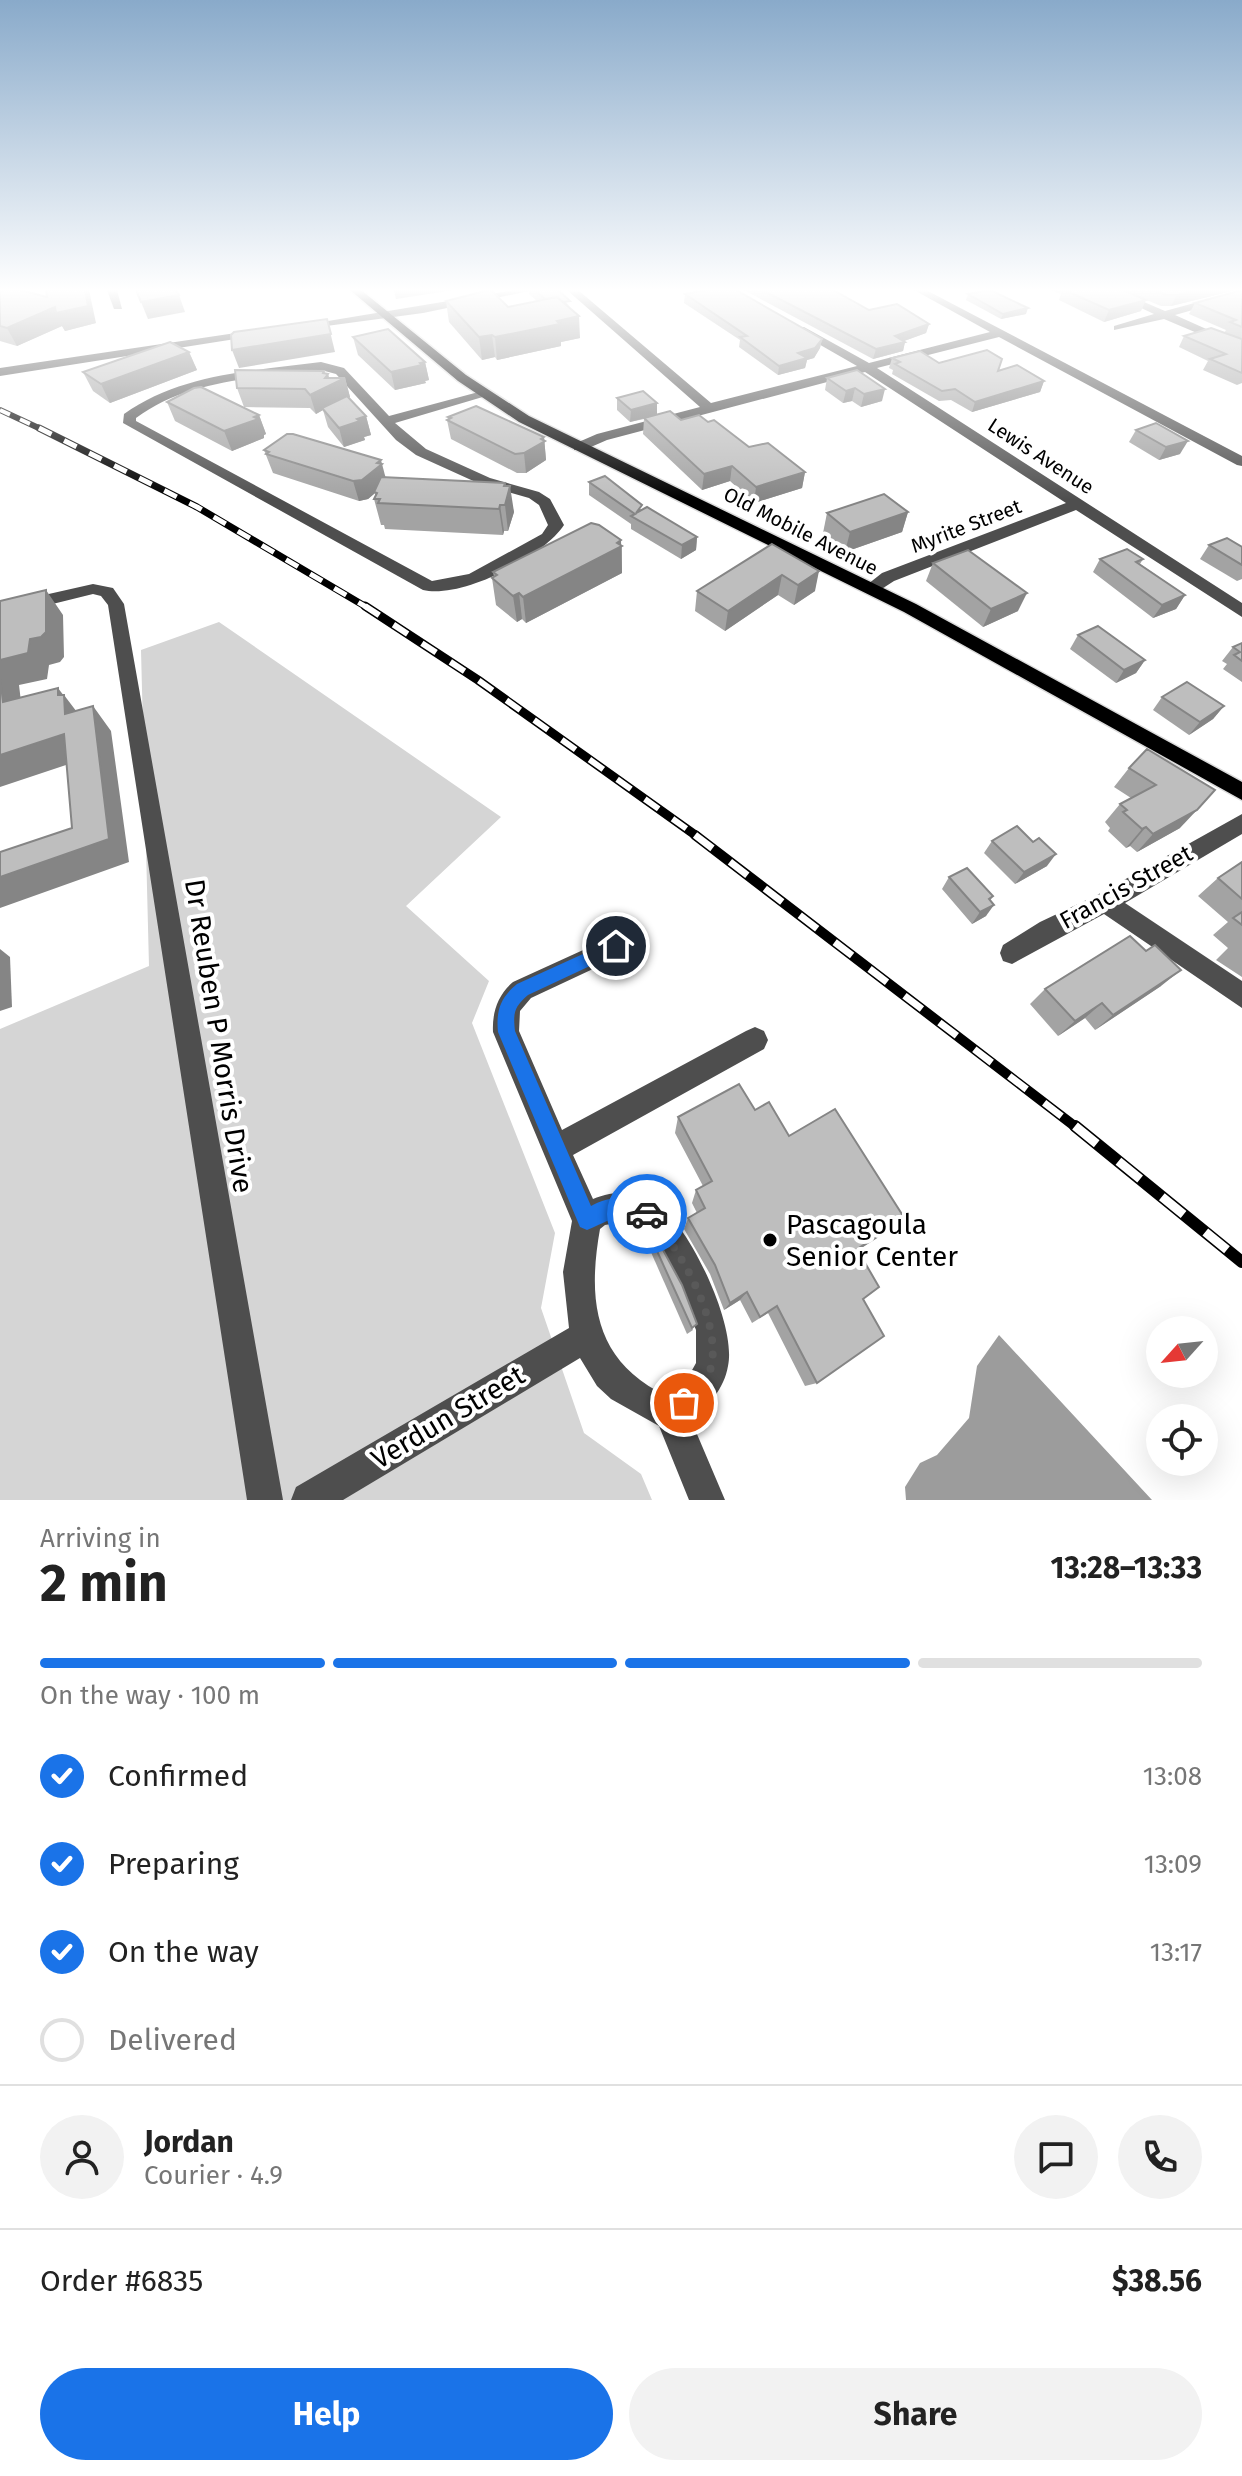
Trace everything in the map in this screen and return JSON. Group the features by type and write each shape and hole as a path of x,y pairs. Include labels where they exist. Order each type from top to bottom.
{"main road":[{"name":"Old Mobile Avenue","path":"441,360 478,389 535,426 681,493 871,588 1242,792"}],"street":[{"path":"0,372 78,360"},
{"path":"653,360 709,408"},
{"name":"Lewis Avenue","path":"855,360 1242,611"},
{"path":"579,447 602,437 890,360"},
{"path":"1051,360 1242,462"},
{"path":"321,366 340,371 385,418 401,437 421,452 485,481 534,495 545,502 556,525 548,537 461,584 443,588 429,586 409,578 130,423 129,417 159,398 186,390 321,366"},
{"path":"385,418 478,389"},
{"name":"Myrite Street","path":"871,588 888,577 1078,504"},
{"name":"Dr Reuben P Morris Drive","path":"0,611 79,590 107,592 116,604 265,1500"},
{"name":"Francis Street","path":"1012,953 1242,823"},
{"path":"1105,902 1242,996"},
{"path":"616,946 522,990 510,1000 504,1015 506,1032 587,1220 578,1257 577,1299 588,1335 606,1372 637,1401 671,1414 707,1500"},
{"path":"557,1148 755,1040"},
{"path":"587,1220 601,1210 622,1207 642,1209 666,1233 693,1283 712,1330 712,1366 698,1393 671,1414"},
{"name":"Verdun Street","path":"309,1500 588,1335"}],"shaded area":[{"path":"219,622 501,817 406,906 489,981 472,1023 555,1233 541,1308 584,1433 641,1474 652,1500 0,1500 0,1029 149,966 141,650"},
{"path":"999,1335 1152,1500 906,1500 905,1487 920,1463 937,1455 969,1418 977,1366"}],"building":[{"path":"118,360 167,360 101,384 83,372"},
{"path":"378,360 425,362 420,363 422,365 391,372"},
{"path":"771,360 800,360 779,366"},
{"path":"896,360 934,360 939,363 950,360 1002,360 998,371 1017,365 1044,381 975,402 955,389 942,391 895,364 900,362"},
{"path":"1212,360 1242,360 1242,373"},
{"path":"235,370 324,371 328,374 325,378 345,378 310,395 305,389 237,388"},
{"path":"857,370 885,389 864,394 855,388 846,391 827,378"},
{"path":"201,387 259,415 254,417 258,419 224,431 167,402"},
{"path":"643,391 657,403 631,410 617,398"},
{"path":"347,396 366,416 339,428 322,408"},
{"path":"476,406 544,437 541,439 545,441 524,453 515,454 447,420"},
{"path":"670,411 681,420 699,415 708,422 714,420 749,447 768,443 805,472 756,487 732,466 704,474 644,418"},
{"path":"1156,423 1188,441 1166,447 1136,430"},
{"path":"287,434 381,460 377,463 382,464 362,480 353,481 266,454 269,452 264,450"},
{"path":"605,476 642,505 636,513 647,507 697,537 682,545 631,516 635,514 589,482"},
{"path":"381,477 505,483 504,486 510,486 505,505 500,505 499,509 378,503 380,499 374,499 377,493 374,492"},
{"path":"884,494 908,512 850,532 827,513"},
{"path":"591,523 621,540 617,543 622,546 523,597 519,593 513,596 492,578 497,575 493,572"},
{"path":"1227,538 1242,547 1242,565 1209,545"},
{"path":"772,544 819,571 798,585 782,575 728,611 697,591"},
{"path":"1127,549 1143,559 1136,562 1185,595 1162,605 1100,559"},
{"path":"968,550 1027,593 991,609 933,563"},
{"path":"46,590 46,632 41,637 30,639 28,653 0,660 0,601"},
{"path":"1098,626 1145,660 1124,670 1078,635"},
{"path":"1242,643 1242,661 1234,655 1240,652 1233,647"},
{"path":"0,677 3,702 58,688 58,695 64,695 65,714 93,706 109,839 0,877 0,852 72,828 64,734 0,755"},
{"path":"1187,682 1224,706 1200,722 1162,697"},
{"path":"1147,749 1215,790 1197,810 1153,834 1146,827 1142,829 1123,812 1127,810 1120,804 1156,785 1129,768"},
{"path":"1017,826 1033,842 1039,838 1056,854 1024,872 992,841"},
{"path":"1242,862 1242,899 1218,878"},
{"path":"967,868 993,896 989,899 994,905 980,912 949,877"},
{"path":"1242,912 1242,925 1233,918"},
{"path":"1130,936 1146,951 1155,945 1181,970 1113,1015 1102,1003 1075,1021 1045,989"},
{"name":"Pascagoula Senior Center","path":"739,1084 755,1110 769,1102 789,1136 835,1109 905,1219 857,1249 879,1287 863,1299 884,1336 817,1383 777,1306 760,1317 747,1292 730,1303 715,1265 688,1218 705,1208 696,1190 712,1181 678,1117"},
{"path":"656,1237 682,1285 697,1324 692,1328 652,1240"}],"railway":[{"path":"0,410 43,430"},
{"path":"39,428 43,430"},
{"path":"43,430 197,507 368,608"},
{"path":"365,606 478,680 698,837"},
{"path":"695,835 1077,1128"},
{"path":"1075,1126 1242,1262"}],"way so far":[{"path":"647,1214 666,1233 693,1283 712,1330 712,1366 698,1393 684,1403"}],"place":[{"name":"Pascagoula Senior Center","path":"770,1240"}],"route":[{"path":"616,946 522,990 510,1000 504,1015 506,1032 587,1220 601,1210 622,1207 642,1209 647,1214"}]}
